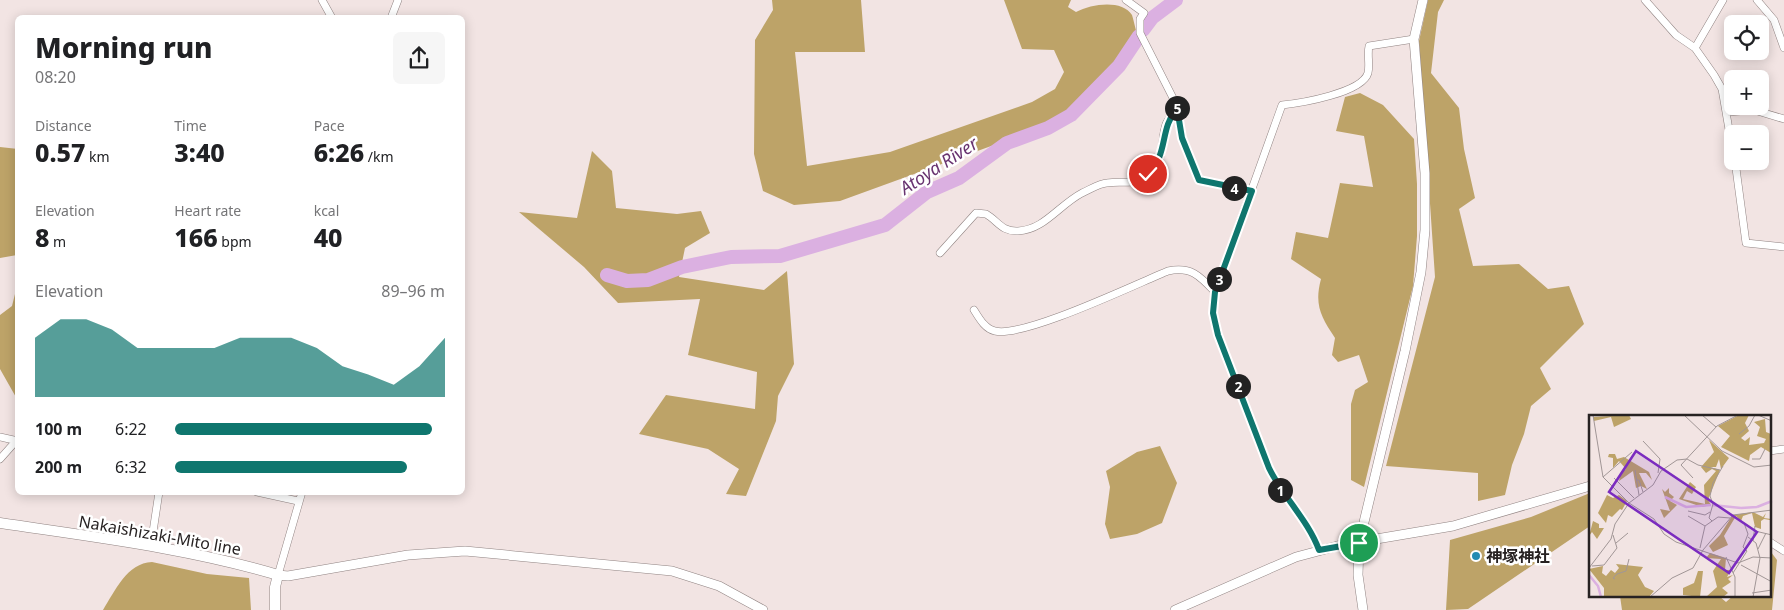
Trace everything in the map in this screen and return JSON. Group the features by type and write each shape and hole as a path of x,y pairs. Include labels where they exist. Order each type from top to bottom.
{"main road":[{"name":"Nakaishizaki-Mito line","path":"0,523 151,545 227,560 278,575"},
{"path":"275,610 275,587 278,575"}],"street":[{"path":"322,0 330,15"},
{"path":"392,15 398,0"},
{"path":"1126,0 1144,13 1140,19 1140,33 1177,108 1182,138 1199,180 1252,191"},
{"path":"1363,610 1358,575 1359,543 1405,351 1421,272 1425,230 1425,173 1414,39 1423,0"},
{"path":"1644,0 1676,35 1695,48 1722,89 1724,98"},
{"path":"1695,48 1724,0"},
{"path":"1760,0 1774,20 1784,48"},
{"path":"1319,550 1314,537 1277,486 1269,468 1218,335 1213,313 1215,292 1282,105 1316,100 1356,85 1363,81 1368,74 1369,46 1414,39"},
{"path":"940,253 976,213 986,214 1008,231 1035,229 1064,204 1083,192 1106,182 1126,184 1141,180 1159,161 1163,153 1166,124 1177,108"},
{"path":"1769,114 1784,119"},
{"path":"1735,170 1746,243 1784,247"},
{"path":"974,310 982,322 994,331 1014,330 1098,302 1168,271 1180,268 1187,269 1197,275 1215,292"},
{"path":"0,437 15,441"},
{"path":"0,459 15,443"},
{"path":"1175,610 1296,556 1319,550 1453,526 1589,486"},
{"path":"151,545 159,495"},
{"path":"271,495 298,501"},
{"path":"301,495 278,575 288,576 408,555 466,551 672,571 719,586 762,610"},
{"path":"1772,543 1784,551"}],"shaded area":[{"path":"772,0 861,0 865,52 795,52 807,166 890,152 1032,102 1055,89 1064,72 1054,50 1022,49 1004,0 1071,0 1068,7 1076,12 1099,5 1115,5 1128,10 1132,15 1137,34 1126,54 1079,105 1057,122 840,201 794,205 763,191 754,154 755,40 773,10"},
{"path":"1428,0 1444,0 1438,12 1431,73 1459,108 1464,149 1475,198 1459,209 1473,266 1519,264 1548,289 1569,286 1584,324 1540,368 1551,389 1531,406 1524,434 1512,465 1505,495 1478,501 1478,473 1386,466 1435,277 1419,41"},
{"path":"1360,93 1383,105 1414,139 1417,184 1417,236 1413,286 1364,487 1351,480 1351,404 1355,390 1368,382 1359,355 1338,362 1332,355 1335,338 1326,324 1319,304 1318,296 1321,279 1291,259 1296,232 1328,238 1340,183 1373,187 1364,136 1336,131 1345,97"},
{"path":"0,147 15,149 15,255 0,258"},
{"path":"592,151 612,171 616,208 677,214 701,211 710,233 685,248 679,277 764,290 787,271 794,364 778,396 776,421 746,496 726,494 739,469 708,449 639,434 666,395 755,409 757,372 688,355 700,299 618,303 584,267 519,212 577,218"},
{"path":"15,294 15,395 0,369 0,315 12,306"},
{"path":"1160,446 1177,483 1162,523 1137,534 1110,539 1105,524 1110,487 1106,471 1137,452"},
{"path":"1589,493 1589,527 1468,609 1446,610 1450,540 1531,517"},
{"path":"1772,553 1777,560 1772,610 1622,610 1620,598 1721,598 1726,602 1731,598 1772,598"},
{"path":"152,562 207,574 249,578 251,610 103,610 117,587 135,567"}],"waterway":[{"name":"Atoya River","path":"1143,30 1152,18 1176,0"},
{"name":"Atoya River","path":"607,275 627,281 648,280 682,267 731,257 780,256 885,225 927,192 959,178 1007,143 1048,128 1071,115 1119,66 1139,36"}],"place":[{"name":"神塚神社","path":"1476,556"}],"route":[{"path":"1148,174 1163,153 1166,124 1177,108 1182,138 1199,180 1206,183 1252,191 1215,292 1213,313 1218,335 1277,486 1314,537 1319,550 1359,543"}]}
